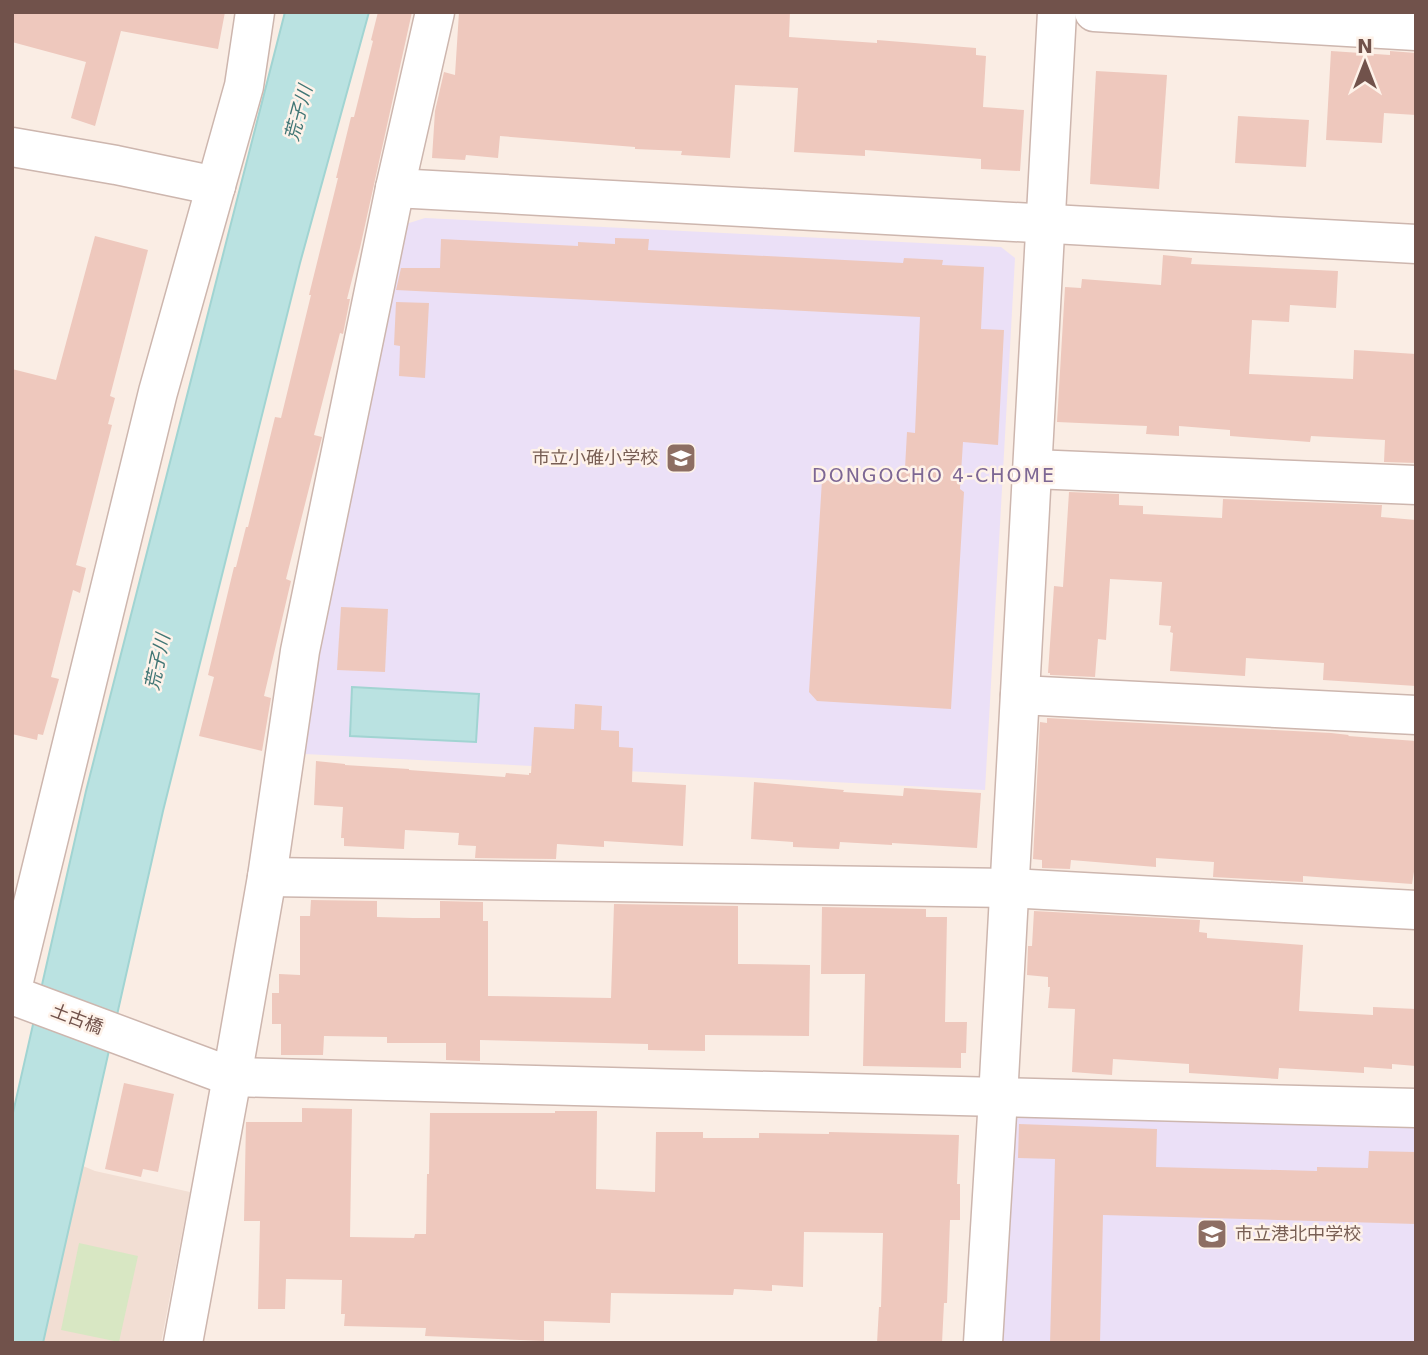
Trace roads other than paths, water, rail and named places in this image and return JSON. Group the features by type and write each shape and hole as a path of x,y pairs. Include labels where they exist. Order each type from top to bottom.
{"street":[{"path":"17,995 158,391 244,86 255,12"},
{"path":"189,1342 267,877 300,651 395,188 435,12"},
{"path":"983,1343 1057,12"},
{"path":"1094,12 1416,31"},
{"path":"12,147 216,186"},
{"path":"395,188 1416,244"},
{"path":"1033,469 1416,485"},
{"path":"1020,695 1416,715"},
{"path":"267,877 1009,888 1416,910"},
{"name":"土古橋","path":"17,995 232,1077 1416,1108"}],"water":[{"name":"荒子川","path":"285,12 369,12 300,263 163,811 43,1343 12,1343 12,1117 86,791"},
{"path":"352,687 479,694 476,742 350,736"}],"place":[{"name":"市立小碓小学校","path":"681,458"},
{"name":"市立港北中学校","path":"1212,1234"}],"district":[{"name":"DONGOCHO 4-CHOME","path":"934,475"}]}
